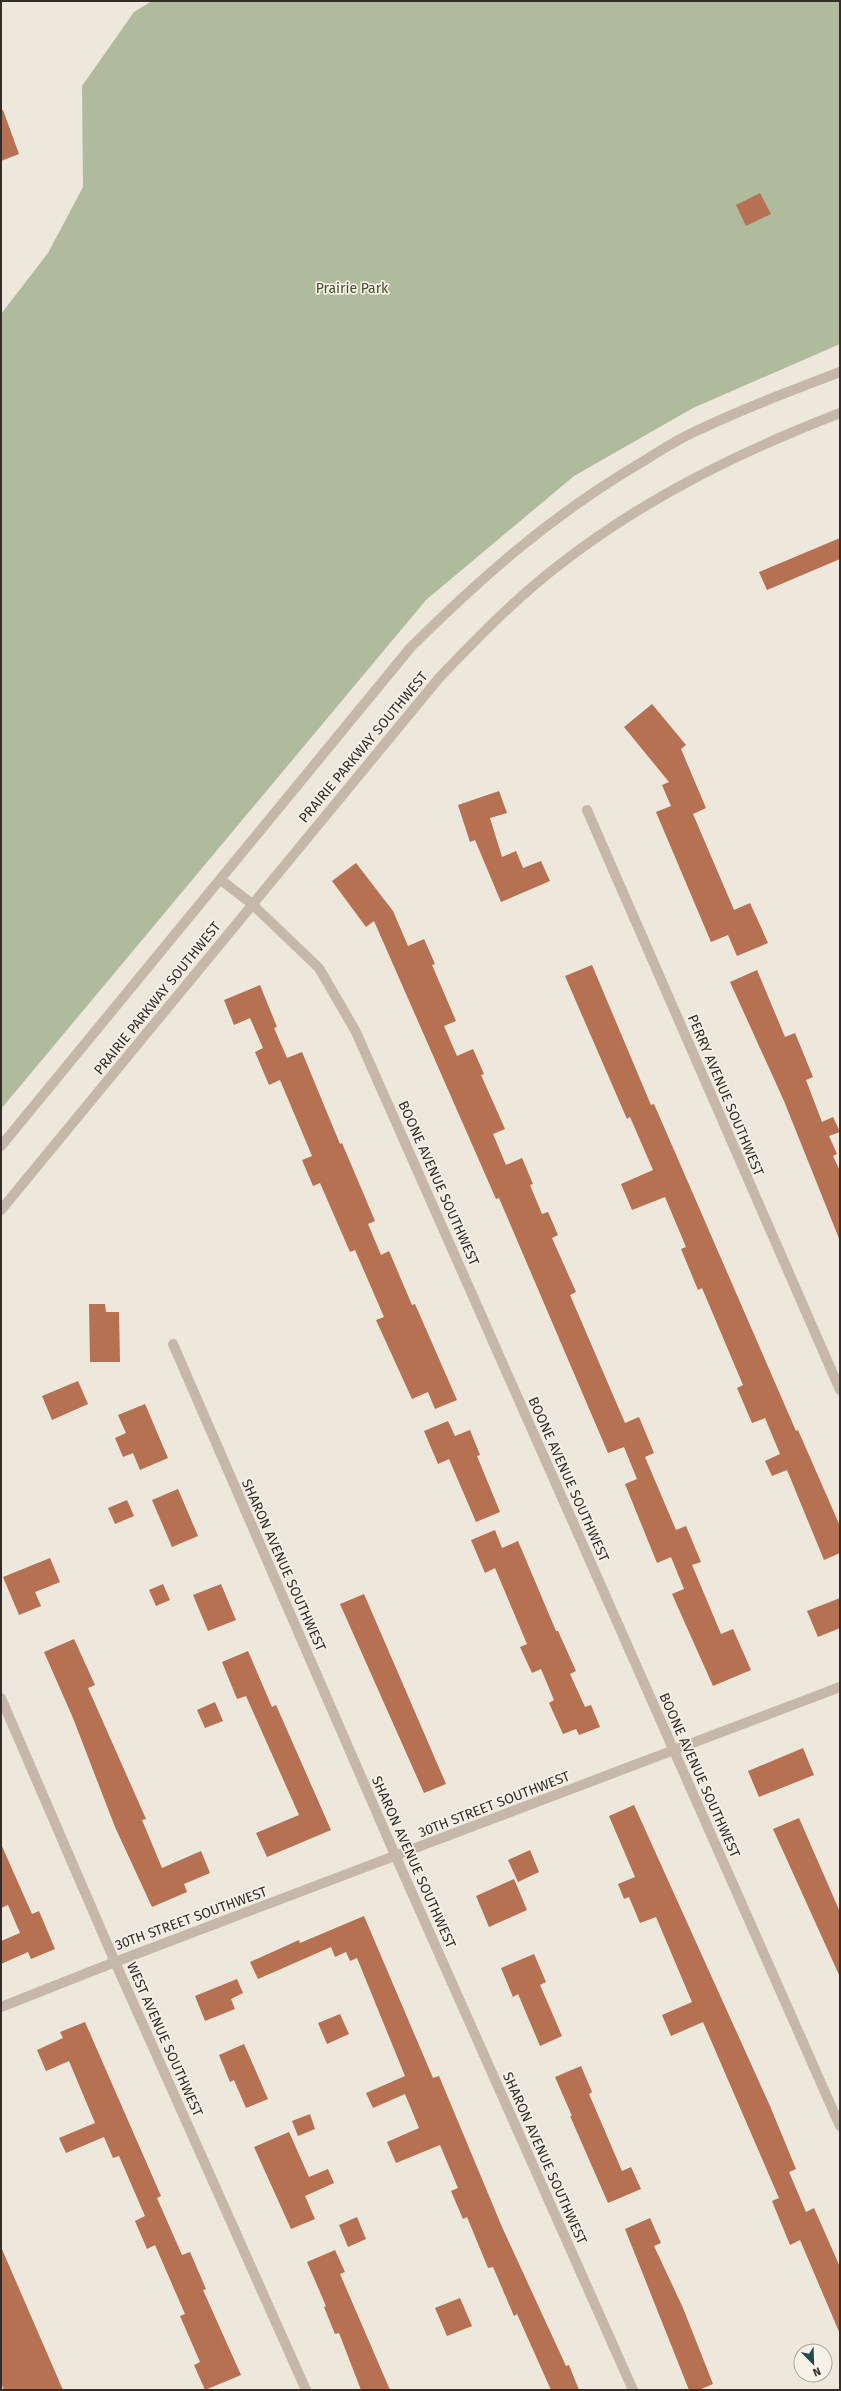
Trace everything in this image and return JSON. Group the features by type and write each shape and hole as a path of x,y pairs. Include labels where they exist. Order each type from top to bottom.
{"street":[{"name":"PRAIRIE PARKWAY SOUTHWEST","path":"1,1146 411,647 511,553 597,488 690,434 784,393 840,372"},
{"name":"PRAIRIE PARKWAY SOUTHWEST","path":"1,1210 439,678 504,612 563,561 650,502 695,477 755,448 840,413"},
{"name":"PERRY AVENUE SOUTHWEST","path":"587,810 840,1390"},
{"name":"BOONE AVENUE SOUTHWEST","path":"221,880 252,904 319,968 356,1032 840,2126"},
{"name":"SHARON AVENUE SOUTHWEST","path":"173,1344 396,1857 633,2390"},
{"name":"30TH STREET SOUTHWEST","path":"1,2007 115,1962 674,1751 840,1686"},
{"name":"WEST AVENUE SOUTHWEST","path":"1,1698 115,1962 306,2390"}],"green space":[{"name":"Prairie Park","path":"152,1 840,1 840,344 693,408 574,476 426,600 1,1109 1,314 48,253 83,187 82,86 134,12"}],"building":[{"path":"1,110 3,110 19,154 1,161"},
{"path":"760,193 771,214 746,226 736,205"},
{"path":"840,538 840,559 767,590 759,572"},
{"path":"652,704 686,745 681,749 706,808 693,814 734,910 750,903 768,943 737,956 728,935 711,942 656,812 671,806 662,785 669,782 624,727"},
{"path":"499,791 507,813 490,818 502,857 516,851 523,868 541,861 550,881 501,902 475,840 470,842 458,805"},
{"path":"356,863 393,911 408,946 424,939 435,964 432,965 456,1021 444,1026 457,1056 473,1049 484,1074 481,1075 505,1129 493,1134 506,1165 522,1158 533,1184 530,1185 542,1214 548,1212 558,1235 552,1238 576,1292 570,1295 625,1423 639,1417 654,1453 645,1457 676,1530 686,1526 701,1562 692,1565 721,1634 733,1629 751,1670 713,1686 672,1594 684,1589 671,1557 657,1563 625,1484 637,1479 624,1447 608,1453 499,1198 496,1199 374,921 366,927 332,881"},
{"path":"592,965 651,1105 654,1104 796,1431 798,1430 840,1526 840,1553 824,1560 787,1470 772,1476 765,1461 780,1454 765,1418 752,1423 737,1388 743,1385 702,1288 698,1290 681,1249 686,1247 665,1197 632,1210 621,1184 653,1170 630,1117 627,1119 565,976"},
{"path":"757,970 785,1037 795,1033 813,1077 806,1080 822,1122 833,1117 840,1132 829,1136 837,1154 833,1156 840,1171 840,1241 784,1101 730,982"},
{"path":"260,985 277,1027 274,1028 287,1058 302,1052 340,1144 342,1143 375,1221 368,1224 381,1255 389,1251 412,1305 415,1304 457,1400 435,1409 428,1392 412,1399 376,1320 384,1317 355,1250 350,1252 320,1183 313,1186 302,1160 312,1156 280,1080 269,1085 255,1052 263,1048 250,1018 234,1025 224,1000"},
{"path":"89,1304 105,1304 106,1312 119,1312 120,1362 90,1362"},
{"path":"78,1381 88,1404 52,1420 42,1396"},
{"path":"145,1404 168,1458 140,1470 133,1453 123,1457 115,1438 126,1433 118,1415"},
{"path":"448,1421 455,1436 470,1430 480,1455 477,1456 500,1512 476,1522 449,1459 438,1464 424,1431"},
{"path":"178,1489 198,1536 172,1547 152,1500"},
{"path":"127,1500 134,1516 115,1524 108,1508"},
{"path":"495,1530 502,1548 518,1541 556,1631 558,1631 576,1671 570,1674 585,1707 591,1705 600,1727 579,1735 576,1729 563,1734 549,1703 554,1700 541,1669 532,1673 520,1647 527,1644 495,1568 485,1573 471,1540"},
{"path":"50,1558 60,1582 35,1592 41,1606 19,1615 3,1577"},
{"path":"163,1584 170,1600 156,1606 149,1590"},
{"path":"221,1584 236,1620 208,1631 193,1595"},
{"path":"364,1594 446,1784 424,1793 340,1604"},
{"path":"840,1598 840,1628 818,1637 807,1611"},
{"path":"74,1639 95,1685 88,1688 146,1819 142,1820 162,1868 201,1851 210,1873 184,1884 187,1892 152,1907 115,1827 73,1718 44,1652"},
{"path":"248,1651 272,1707 276,1705 331,1830 267,1857 256,1833 299,1815 246,1696 237,1699 222,1662"},
{"path":"215,1702 223,1721 205,1728 197,1710"},
{"path":"803,1748 814,1775 759,1797 748,1771"},
{"path":"634,1805 770,2106 796,2169 789,2172 806,2212 814,2208 840,2267 840,2334 800,2240 790,2245 772,2201 779,2198 703,2022 671,2036 662,2015 692,2002 656,1917 640,1923 629,1897 624,1899 618,1884 635,1877 609,1816"},
{"path":"799,1818 840,1912 840,1977 773,1829"},
{"path":"1,1844 32,1914 39,1911 55,1949 31,1959 28,1952 1,1964 1,1941 20,1933 8,1905 1,1908"},
{"path":"530,1850 539,1872 518,1882 508,1860"},
{"path":"514,1879 527,1910 489,1927 476,1896"},
{"path":"364,1916 433,2078 439,2076 502,2227 566,2366 569,2365 579,2390 551,2390 517,2314 514,2316 493,2267 488,2268 467,2217 463,2219 451,2191 458,2188 440,2145 396,2163 387,2142 419,2128 405,2094 373,2108 366,2093 405,2076 357,1958 350,1961 346,1952 335,1957 331,1947 258,1979 250,1962 299,1940 300,1943"},
{"path":"534,1954 546,1982 540,1985 562,2036 540,2046 518,1994 513,1997 501,1968"},
{"path":"237,1979 243,1993 231,1999 235,2009 205,2021 195,1996"},
{"path":"340,2014 349,2034 327,2044 318,2023"},
{"path":"85,2022 161,2196 157,2198 182,2255 190,2252 206,2289 203,2290 241,2375 205,2390 194,2365 200,2362 180,2316 185,2314 155,2245 147,2249 135,2221 145,2216 119,2156 113,2158 104,2137 66,2153 59,2138 95,2123 69,2061 46,2071 37,2050 63,2038 60,2032"},
{"path":"244,2044 268,2099 246,2108 234,2080 230,2082 219,2055"},
{"path":"581,2066 592,2092 589,2094 622,2171 631,2167 641,2189 608,2203 570,2116 572,2116 555,2077"},
{"path":"310,2114 315,2129 298,2136 292,2121"},
{"path":"289,2132 309,2177 328,2169 334,2183 305,2196 315,2219 291,2229 254,2147"},
{"path":"357,2217 366,2239 348,2247 339,2225"},
{"path":"650,2218 661,2243 654,2246 683,2308 713,2384 699,2390 689,2390 625,2229"},
{"path":"1,2247 63,2390 4,2390 1,2383"},
{"path":"335,2250 345,2272 340,2274 390,2390 361,2390 339,2333 335,2334 324,2307 326,2306 307,2262"},
{"path":"460,2298 472,2326 447,2336 435,2308"}]}
